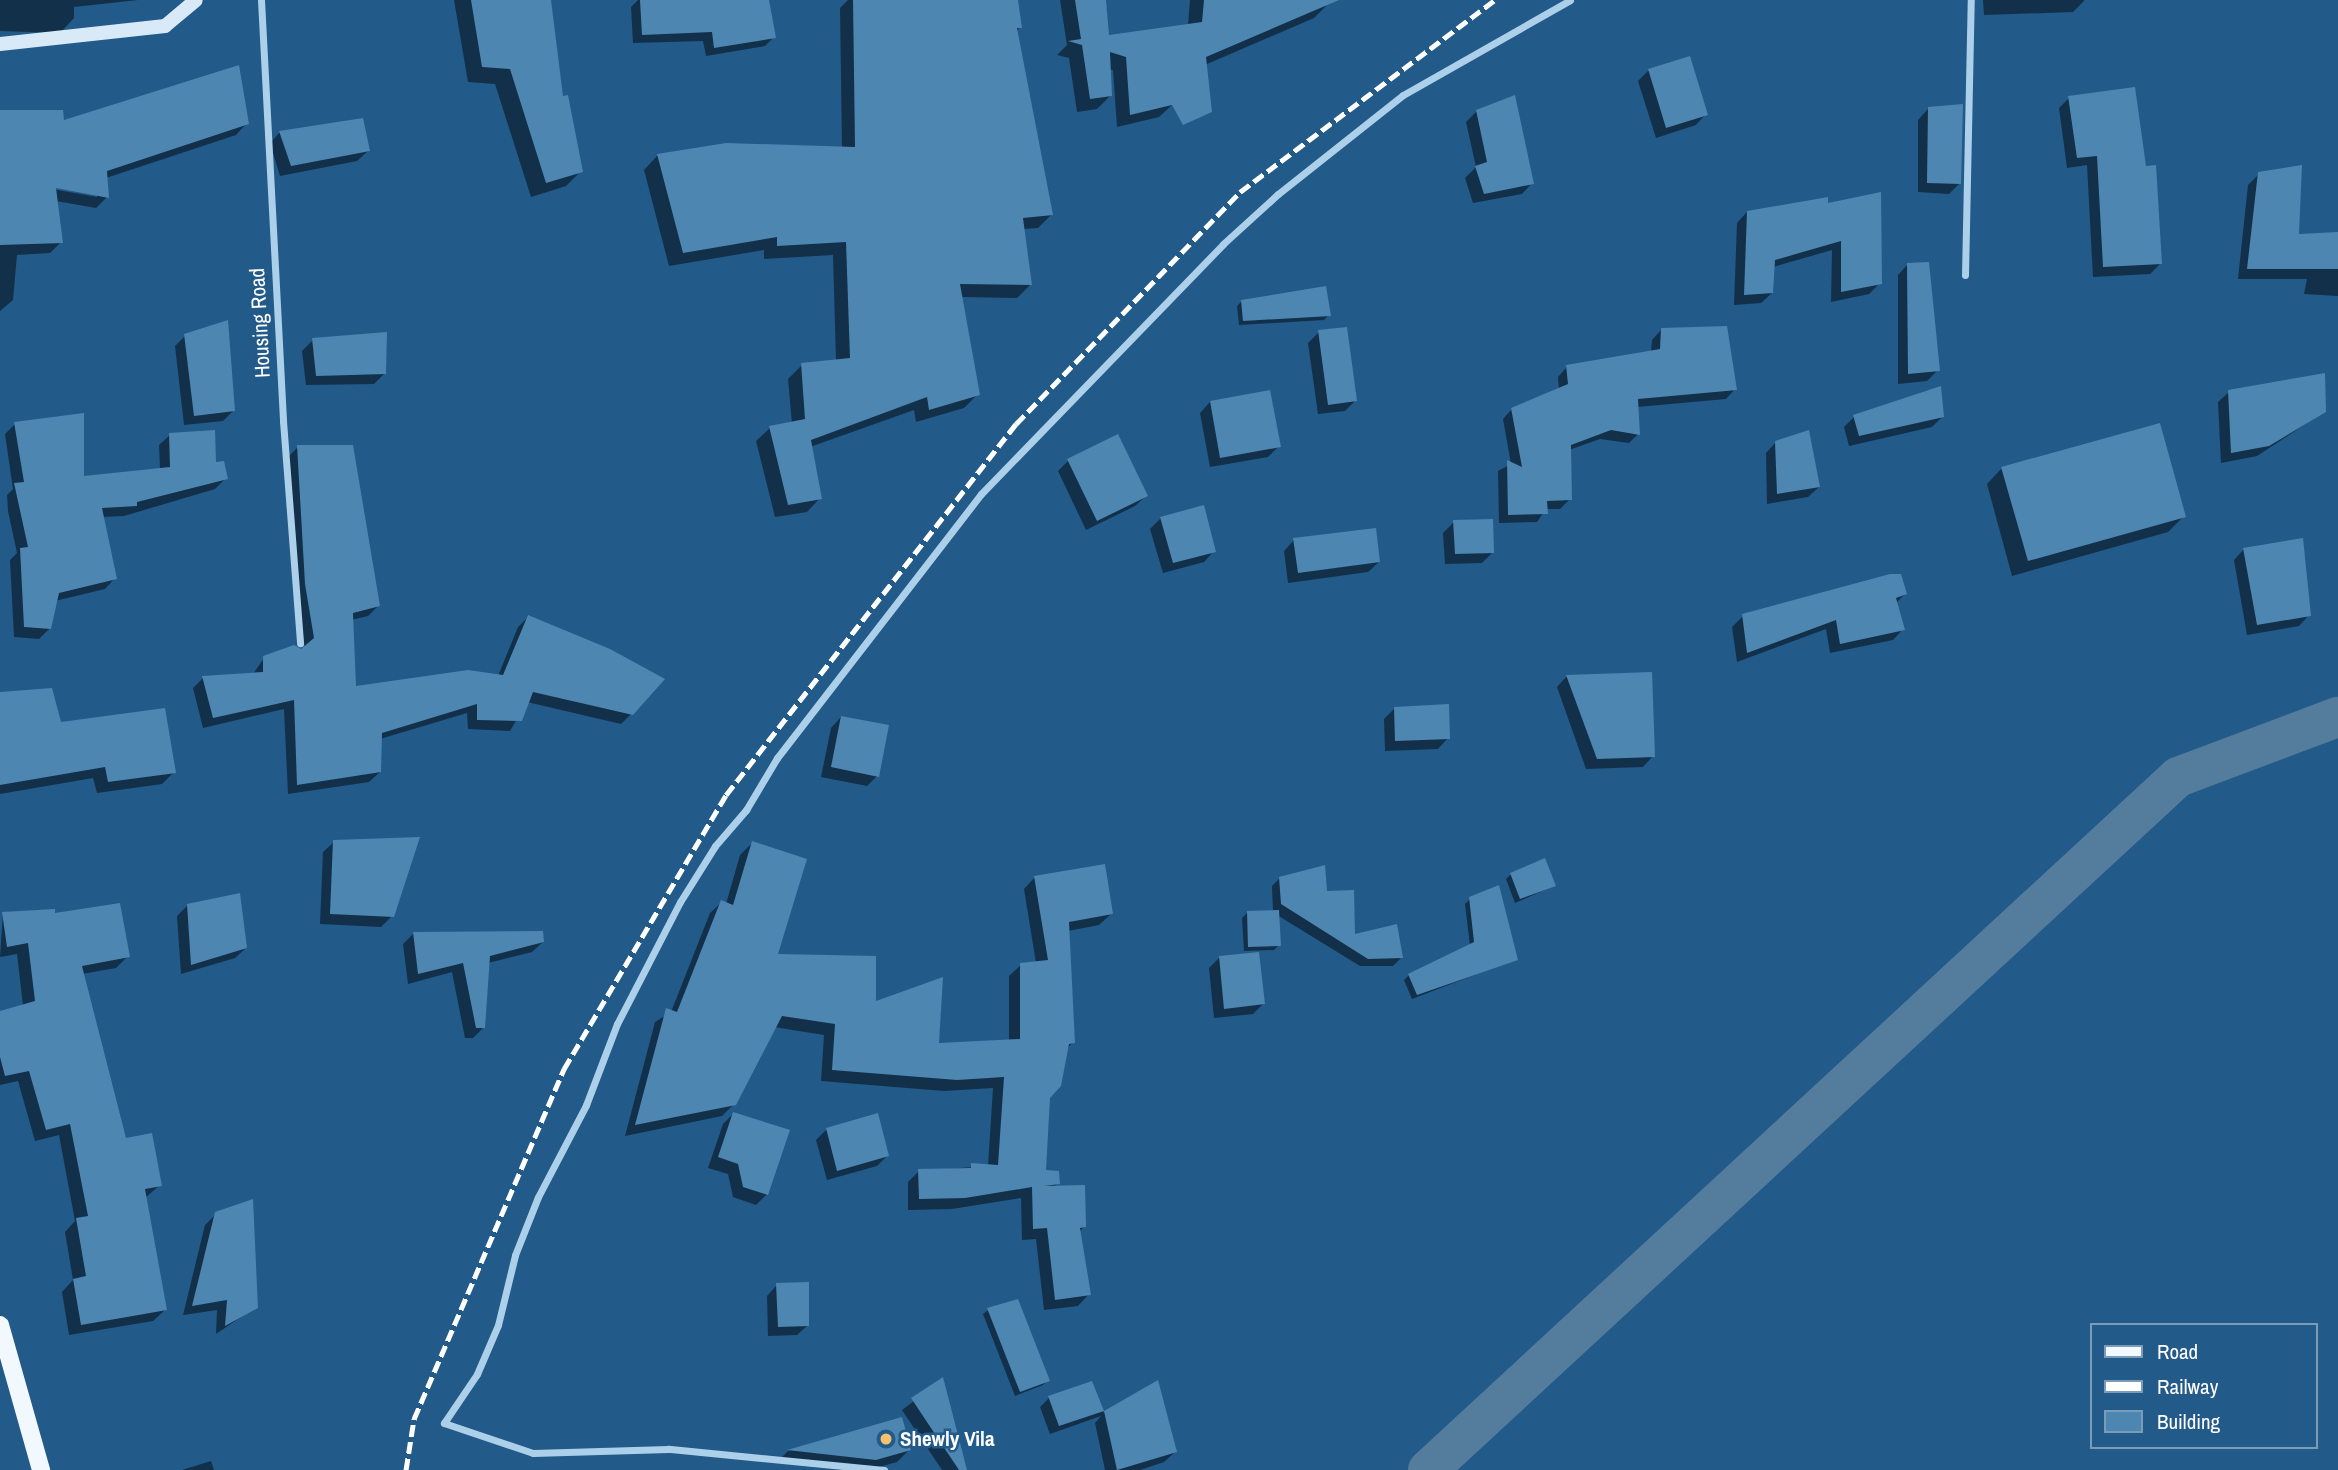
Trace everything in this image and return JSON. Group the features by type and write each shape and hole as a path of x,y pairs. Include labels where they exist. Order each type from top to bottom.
{"main road":[{"path":"0,44 165,26 196,0"},
{"path":"0,1325 41,1470"}],"street":[{"name":"Housing Road","path":"261,0 282,407 300,643"},
{"path":"884,1470 668,1448 533,1453 444,1423 477,1374 498,1325 515,1255 543,1185 586,1105 617,1024 680,902 715,846 746,810 777,758 981,494 1048,420 1278,194 1403,95 1570,0"},
{"path":"1965,275 1971,0"}],"building":[{"path":"471,0 551,0 563,96 568,95 583,172 546,183 510,69 482,67"},
{"path":"640,0 769,0 776,38 714,48 712,32 642,35"},
{"path":"853,0 1018,0 1022,28 1017,28 1053,215 1023,218 1032,285 960,284 980,395 929,410 927,397 811,440 822,499 788,505 769,426 805,419 801,363 850,358 846,242 777,246 777,237 683,253 657,154 726,143 855,147"},
{"path":"1075,0 1106,0 1109,35 1202,22 1204,0 1339,0 1206,57 1212,112 1183,125 1172,105 1130,115 1126,57 1110,52 1112,96 1090,99 1082,45 1068,41 1081,39"},
{"path":"1690,56 1708,115 1666,128 1648,69"},
{"path":"239,65 249,124 107,171 109,198 56,188 63,243 0,245 0,110 63,110 64,120"},
{"path":"2135,87 2146,166 2156,165 2162,264 2103,267 2097,156 2077,158 2068,96"},
{"path":"1515,95 1534,184 1484,194 1475,166 1487,162 1476,110"},
{"path":"1963,104 1961,184 1927,183 1928,107"},
{"path":"363,118 370,151 291,166 279,131"},
{"path":"2302,165 2299,234 2338,232 2338,269 2247,269 2258,172"},
{"path":"1881,192 1882,284 1841,292 1841,241 1775,260 1773,293 1744,295 1747,211 1828,197 1828,203"},
{"path":"1929,262 1940,371 1908,374 1907,263"},
{"path":"1326,286 1331,316 1243,321 1241,300"},
{"path":"228,320 235,411 194,416 184,334"},
{"path":"1727,326 1737,390 1638,399 1640,435 1611,430 1571,445 1572,500 1547,501 1548,514 1508,515 1507,460 1522,467 1511,408 1568,384 1566,365 1660,349 1661,328"},
{"path":"1347,327 1357,401 1328,405 1318,330"},
{"path":"387,332 386,374 316,376 312,338"},
{"path":"2325,373 2326,412 2269,446 2231,453 2228,390"},
{"path":"1941,386 1944,417 1859,436 1853,415"},
{"path":"1270,390 1281,447 1220,458 1210,401"},
{"path":"84,413 84,476 170,467 169,433 215,430 216,462 224,461 228,479 137,502 137,506 102,508 117,579 59,593 51,629 24,627 20,548 28,547 14,483 24,482 14,422"},
{"path":"2160,423 2186,517 2028,561 2001,467"},
{"path":"1809,430 1820,487 1777,494 1775,441"},
{"path":"1118,434 1148,496 1097,521 1067,459"},
{"path":"297,445 353,445 380,606 353,613 356,686 468,670 503,675 528,615 610,649 665,679 633,715 533,692 522,721 477,720 477,704 382,733 381,772 297,785 294,700 213,718 202,676 263,672 263,656 294,645 301,649 314,638 305,584"},
{"path":"1204,505 1216,552 1173,563 1160,517"},
{"path":"1493,519 1494,553 1455,554 1453,520"},
{"path":"1376,528 1380,562 1298,573 1293,538"},
{"path":"2303,538 2311,616 2257,625 2243,548"},
{"path":"1890,574 1901,574 1907,594 1896,598 1905,630 1840,644 1836,620 1747,653 1742,614"},
{"path":"1652,672 1655,757 1597,759 1566,675"},
{"path":"52,688 61,722 165,708 176,773 108,782 105,767 0,785 0,692"},
{"path":"1449,704 1450,739 1395,741 1394,707"},
{"path":"841,716 889,725 879,777 831,767"},
{"path":"420,837 394,917 330,914 333,840"},
{"path":"752,841 807,859 778,954 876,956 876,1001 943,977 939,1043 1020,1039 1020,963 1048,960 1034,876 1105,864 1113,914 1069,922 1075,1043 1069,1044 1061,1086 1050,1098 1046,1170 1059,1171 1060,1184 1044,1186 1085,1185 1086,1227 1080,1228 1091,1295 1055,1300 1047,1228 1033,1229 1032,1187 965,1198 919,1199 918,1169 971,1168 971,1163 998,1165 1004,1077 957,1080 832,1070 835,1024 782,1016 736,1105 635,1125 666,1008 677,1012 721,900 733,905"},
{"path":"1545,858 1556,886 1520,899 1510,873"},
{"path":"1325,865 1327,891 1354,890 1355,934 1397,924 1403,958 1368,959 1281,904 1279,877"},
{"path":"1499,885 1518,960 1417,995 1408,974 1474,942 1469,897"},
{"path":"240,893 247,948 191,965 187,904"},
{"path":"120,903 130,957 82,966 126,1138 152,1133 162,1186 145,1189 167,1310 81,1325 73,1279 86,1276 76,1218 88,1216 70,1124 46,1130 29,1071 5,1076 0,1057 0,1011 35,1001 28,943 7,947 2,912 55,909 55,913"},
{"path":"1279,910 1281,946 1248,947 1247,911"},
{"path":"543,931 544,942 490,956 485,1028 476,1028 463,963 418,974 413,932"},
{"path":"1259,952 1265,1004 1224,1009 1219,956"},
{"path":"733,1112 790,1130 768,1195 743,1187 738,1164 718,1157"},
{"path":"878,1113 889,1156 837,1171 826,1128"},
{"path":"253,1199 258,1308 225,1326 227,1300 192,1306 215,1212"},
{"path":"809,1282 809,1326 778,1327 776,1283"},
{"path":"1018,1299 1050,1381 1020,1392 987,1308"},
{"path":"943,1377 967,1470 959,1470 911,1398"},
{"path":"1158,1380 1177,1452 1117,1470 1104,1411"},
{"path":"1092,1381 1104,1411 1059,1426 1048,1396"},
{"path":"902,1417 911,1450 876,1460 787,1450"}],"waterway":[{"path":"1428,1470 2178,777 2338,717"}],"railway":[{"path":"406,1470 414,1419 564,1069 726,795 1016,424 1240,192 1495,0"}],"place":[{"name":"Shewly Vila","path":"886,1439"}]}
